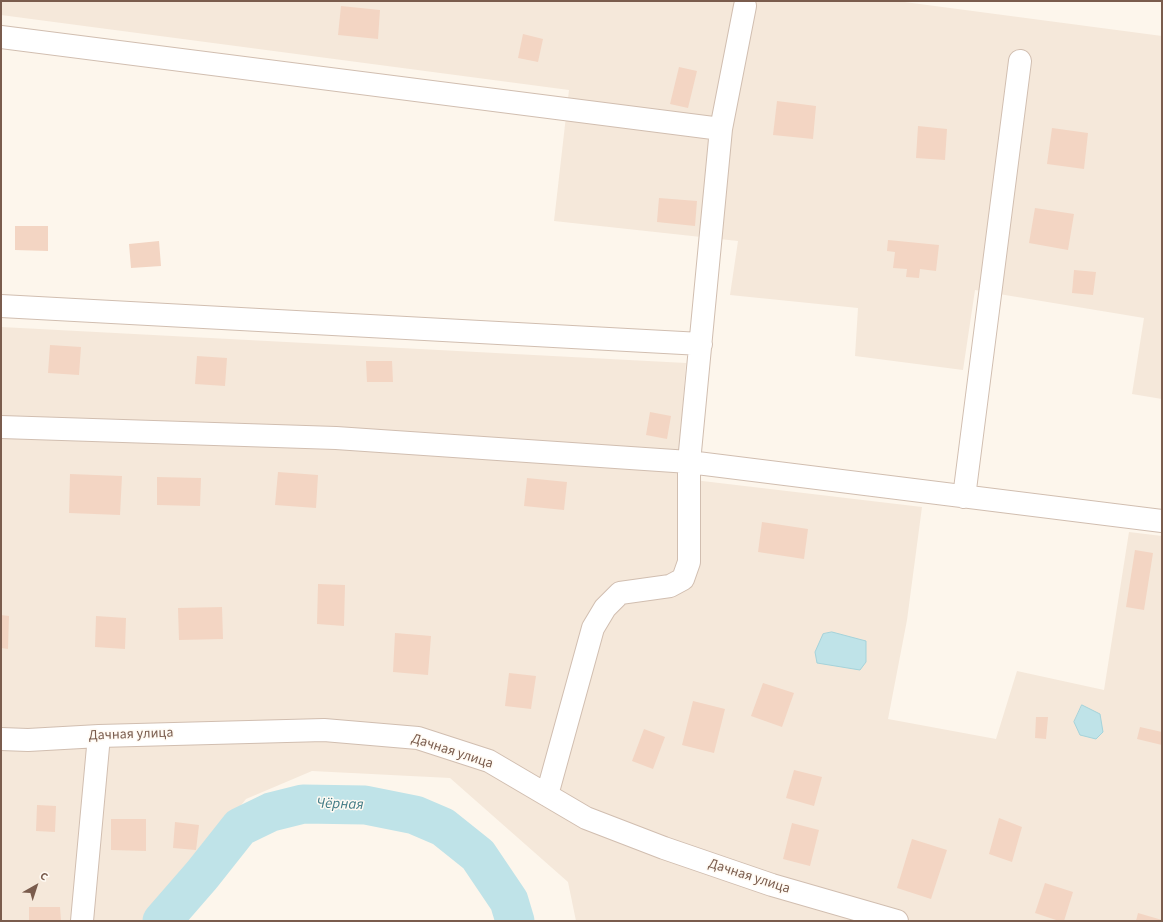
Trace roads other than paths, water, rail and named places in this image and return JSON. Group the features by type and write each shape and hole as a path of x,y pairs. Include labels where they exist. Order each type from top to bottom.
{"street":[{"path":"547,795 594,628 605,608 620,593 670,586 683,579 689,562 689,462 722,129 744,6"},
{"path":"1,37 722,129"},
{"path":"964,497 1020,61"},
{"path":"1,306 701,344"},
{"path":"1,427 336,438 689,462 1162,521"},
{"name":"Дачная улица","path":"1,739 28,740 99,736 324,730 418,738 489,761 586,818 664,848 772,885 897,921"},
{"path":"82,921 99,736"}],"water":[{"path":"832,632 866,641 866,662 860,670 817,663 815,652 823,634"},
{"path":"1082,705 1100,714 1103,732 1096,739 1080,735 1074,722"}],"waterway":[{"name":"Чёрная","path":"162,921 202,875 240,827 271,812 303,804 365,805 415,815 443,827 478,855 509,901 515,921"}]}
